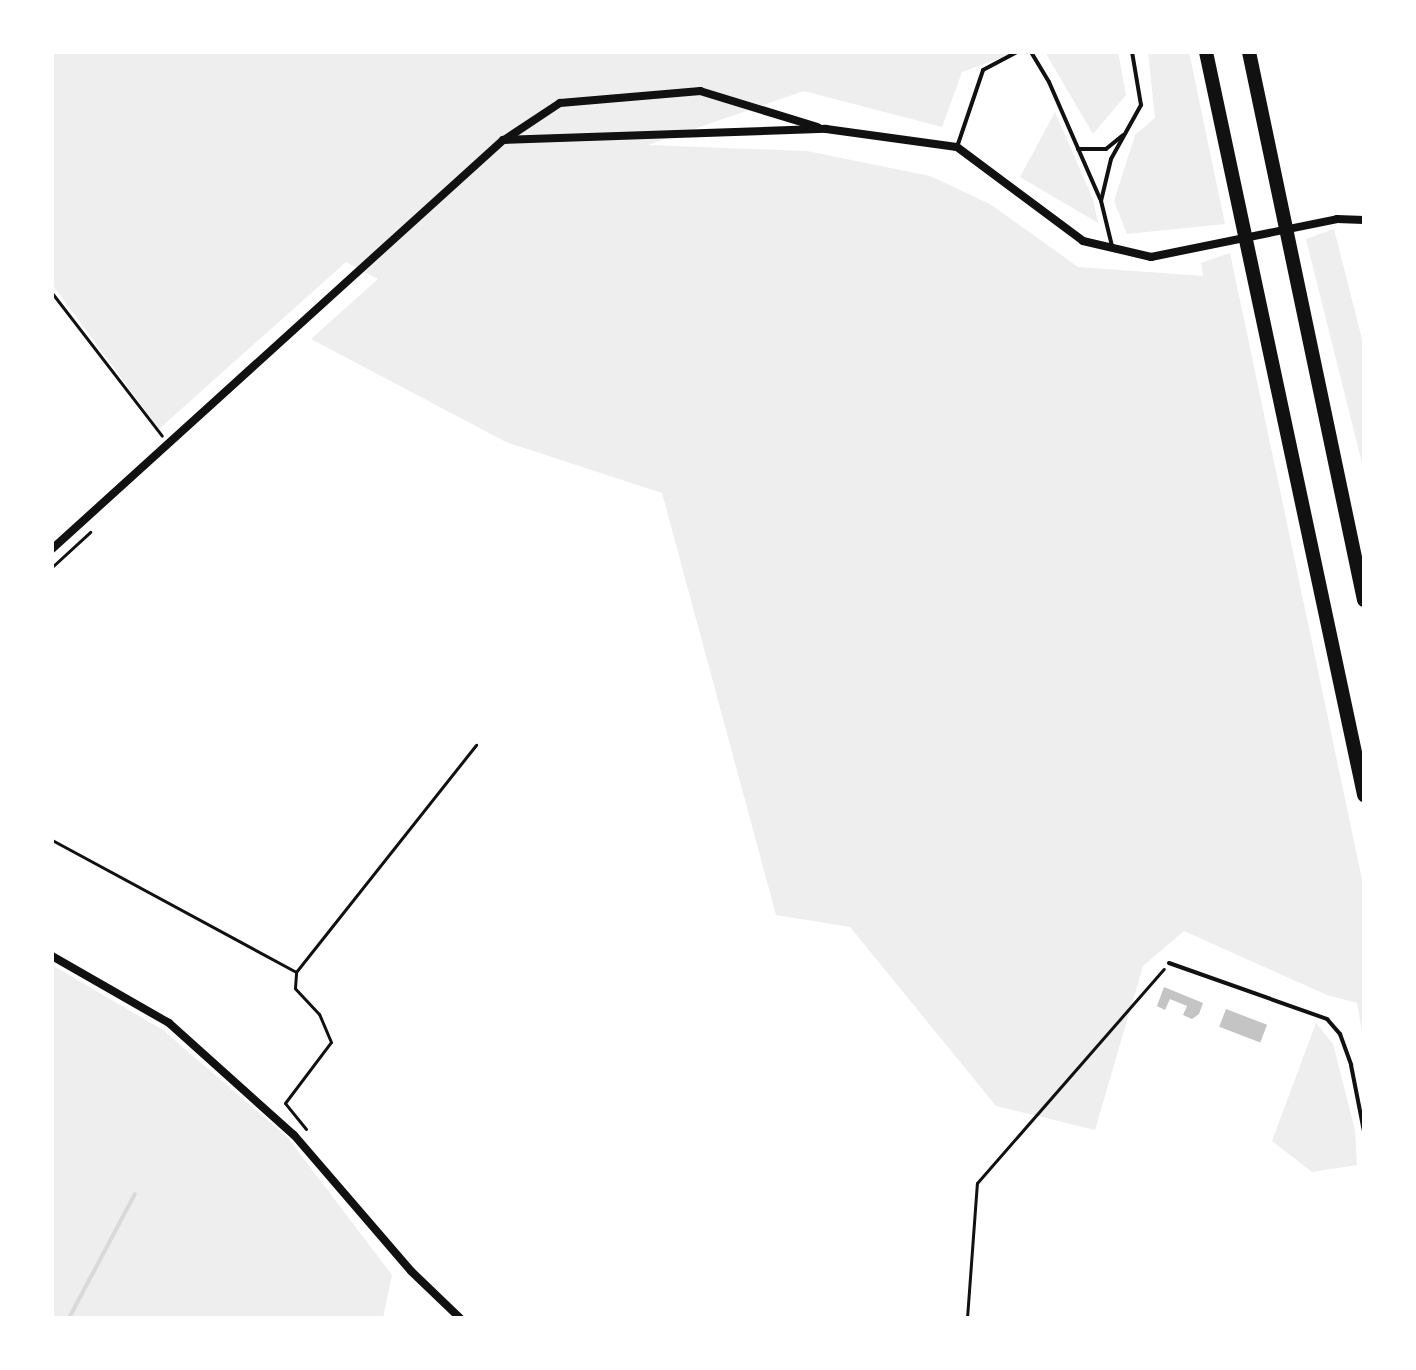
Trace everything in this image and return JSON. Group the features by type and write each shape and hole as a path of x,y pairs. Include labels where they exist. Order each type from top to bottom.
{"highway":[{"path":"1206,52 1364,795"},
{"path":"1249,52 1364,600"}],"street":[{"path":"52,549 503,140 560,103 700,91 826,129 957,147 1083,241 1151,257 1337,219 1364,220"},
{"path":"503,140 826,129"},
{"path":"52,956 169,1023 294,1135 411,1271 460,1318"}],"lane":[{"path":"957,147 983,70 1017,52"},
{"path":"1031,52 1101,201 1113,248"},
{"path":"1101,201 1111,159 1141,105 1132,52"},
{"path":"1078,149 1106,149 1125,134"},
{"path":"1169,963 1327,1019 1340,1034 1351,1065 1364,1131"}],"path":[{"path":"52,293 168,444"},
{"path":"307,1131 285,1103 331,1042 319,1014 295,988 296,972 476,745"},
{"path":"52,840 296,972"},
{"path":"967,1318 977,1183 1169,963"}],"shaded area":[{"path":"52,52 1018,52 962,72 942,127 804,91 648,145 807,151 930,176 990,204 1078,267 1203,276 1201,263 1230,253 1364,889 1364,1043 1357,1003 1327,995 1184,931 1143,966 1095,1130 996,1106 850,927 776,915 662,493 506,442 311,339 378,279 346,262 159,429 52,284"},
{"path":"1045,52 1118,52 1126,95 1093,134"},
{"path":"1148,52 1189,52 1225,224 1127,234 1114,201 1135,135 1155,118"},
{"path":"1055,112 1093,199 1098,223 1020,177"},
{"path":"1334,229 1364,347 1364,471 1306,239"},
{"path":"52,965 163,1030 288,1138 392,1275 383,1318 52,1318"},
{"path":"1316,1023 1333,1044 1355,1130 1357,1165 1312,1172 1272,1141"}],"building":[{"path":"1164,987 1203,1003 1199,1014 1192,1019 1183,1015 1187,1006 1170,999 1165,1010 1157,1006"},
{"path":"1226,1009 1267,1025 1260,1043 1219,1027"}],"waterway":[{"path":"69,1318 135,1194"}]}
